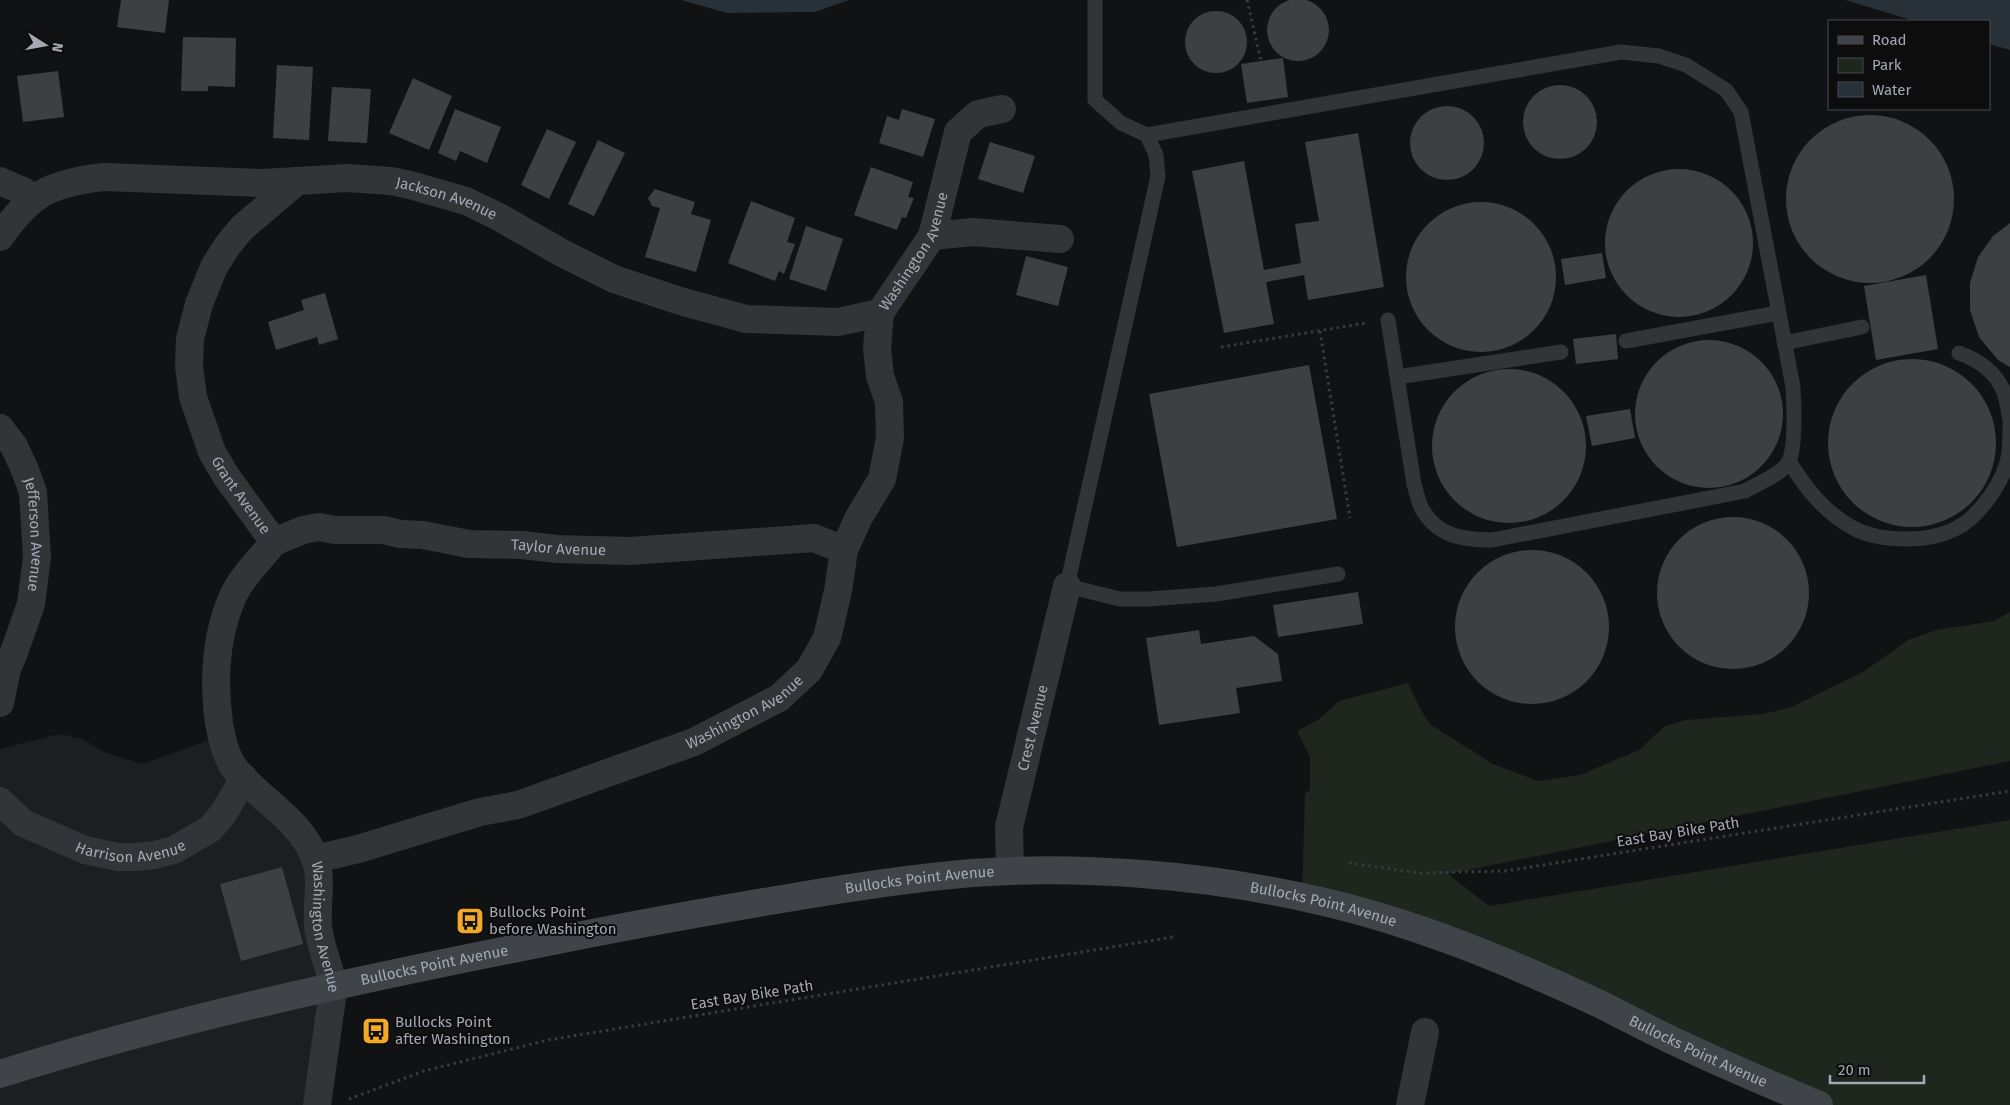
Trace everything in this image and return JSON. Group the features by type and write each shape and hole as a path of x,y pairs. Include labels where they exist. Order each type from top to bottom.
{"main road":[{"name":"Bullocks Point Avenue","path":"0,1074 190,1020 333,986 560,940 847,888 954,875 1010,871 1061,871 1153,876 1226,883 1314,899 1384,918 1492,956 1603,1006 1679,1044 1819,1105"}],"street":[{"name":"Washington Avenue","path":"329,1104 333,986 318,926 319,881 316,859 358,849 480,812 518,805 694,742 779,698 809,670 827,638 838,591 844,550 859,517 882,479 890,438 889,402 880,376 877,348 880,312 932,236 958,132 978,114 1002,109"},
{"name":"Jackson Avenue","path":"33,199 45,192 84,179 104,177 263,183 347,178 391,181 447,195 498,217 562,254 614,279 680,301 746,319 838,322 880,312"},
{"path":"0,181 23,191 33,199 0,236"},
{"name":"Grant Avenue","path":"297,181 242,228 226,246 214,268 199,304 190,348 189,366 193,396 212,452 226,476 274,542 260,561 245,576 233,595 220,635 215,667 216,704 222,738 234,767 266,801 278,809 301,832 316,859"},
{"path":"932,236 973,232 1060,239"},
{"name":"Jefferson Avenue","path":"0,428 14,446 33,492 37,557 35,587 31,604 14,655 6,669 0,702"},
{"name":"Taylor Avenue","path":"274,542 303,530 319,527 335,530 383,530 469,544 522,545 557,549 630,551 814,538 844,550"},
{"name":"Crest Avenue","path":"1010,871 1009,827 1067,586"},
{"name":"Harrison Avenue","path":"0,801 23,824 85,850 118,857 136,857 174,850 210,829 223,814 244,778"},
{"path":"1410,1105 1425,1032"}],"lane":[{"path":"1095,0 1095,100 1121,123 1147,135 1621,52 1659,56 1686,65 1726,90 1741,112 1793,387 1794,429 1789,461 1772,477 1744,491 1492,540 1468,540 1444,533 1421,507 1414,484 1388,320"},
{"path":"1147,135 1156,156 1158,176 1067,586 1120,599 1149,600 1216,594 1338,574"},
{"path":"1626,341 1778,312"},
{"path":"1784,343 1862,327"},
{"path":"1397,377 1561,352"},
{"path":"1959,353 1973,358 1988,368 2004,390 2010,420"},
{"path":"1789,461 1803,485 1826,510 1856,530 1889,539 1923,539 1956,529 1978,513 2001,477 2009,454 2010,426"}],"path":[{"path":"1247,0 1261,61"},
{"path":"1221,347 1388,320"},
{"path":"1320,331 1350,518"},
{"name":"East Bay Bike Path","path":"1349,863 1419,873 1506,870 2010,791"},
{"name":"East Bay Bike Path","path":"329,1104 424,1071 548,1040 1173,937"}],"shaded area":[{"path":"59,734 82,739 104,752 142,764 224,735 316,849 323,1105 0,1105 0,749"}],"green space":[{"path":"2010,612 2010,761 1448,874 1489,906 2010,820 2010,1105 1817,1105 1525,969 1302,898 1305,793 1310,790 1310,757 1297,731 1318,720 1339,701 1408,683 1422,712 1431,725 1493,764 1538,781 1580,775 1639,750 1665,726 1686,720 1762,714 1789,708 1863,672 1908,640 1937,630 1994,621"}],"water":[{"path":"681,0 849,0 815,12 727,13"},
{"path":"1845,0 2010,0 2010,50 1990,44 1990,20 1912,20"}],"building":[{"path":"1298,-1 1310,2 1320,8 1326,18 1329,30 1326,42 1320,52 1310,58 1298,61 1286,58 1276,52 1270,42 1267,30 1270,18 1276,8 1286,2"},
{"path":"121,0 169,0 165,33 117,27"},
{"path":"1210,11 1222,11 1238,20 1245,30 1247,42 1245,54 1238,64 1222,73 1210,73 1199,68 1190,59 1185,48 1185,36 1190,25 1199,16"},
{"path":"183,37 236,38 235,87 208,86 208,91 181,91"},
{"path":"1283,58 1288,97 1247,103 1241,64"},
{"path":"277,65 313,67 309,140 273,138"},
{"path":"58,71 64,117 23,122 17,76"},
{"path":"413,78 452,96 429,150 389,133"},
{"path":"1553,85 1567,85 1581,91 1591,101 1597,115 1595,136 1581,153 1567,159 1553,159 1539,153 1529,143 1523,129 1523,115 1529,101 1539,91"},
{"path":"332,87 371,89 367,143 328,141"},
{"path":"1440,106 1454,106 1468,112 1478,122 1484,136 1482,157 1468,174 1454,180 1440,180 1426,174 1416,164 1410,150 1410,136 1416,122 1426,112"},
{"path":"455,109 501,127 487,163 460,151 456,161 438,153"},
{"path":"902,109 935,119 923,157 879,143 887,116 899,120"},
{"path":"1862,115 1878,115 1910,125 1935,146 1948,167 1954,199 1948,231 1940,246 1923,264 1902,277 1878,283 1862,283 1838,277 1823,269 1800,246 1792,231 1786,207 1786,191 1792,167 1800,152 1823,129 1838,121"},
{"path":"547,129 576,142 549,199 521,185"},
{"path":"1358,133 1384,287 1308,300 1304,275 1266,282 1274,324 1224,333 1192,171 1244,161 1264,270 1301,263 1295,224 1319,221 1305,142"},
{"path":"598,140 625,153 594,216 568,204"},
{"path":"990,142 1035,156 1023,193 978,179"},
{"path":"871,167 913,182 908,197 914,198 906,218 902,217 897,230 854,215"},
{"path":"1679,169 1694,170 1708,174 1732,190 1748,214 1752,228 1752,258 1748,272 1732,296 1708,312 1694,316 1679,317 1664,316 1650,312 1626,296 1610,272 1606,258 1605,243 1606,228 1610,214 1626,190 1650,174 1664,170"},
{"path":"655,189 695,202 691,214 711,220 696,272 645,257 660,208 652,206 648,198"},
{"path":"751,201 795,218 787,242 795,244 784,274 779,271 775,281 728,263"},
{"path":"1481,202 1496,203 1510,208 1534,224 1550,248 1555,262 1555,292 1550,306 1534,330 1510,346 1496,351 1481,352 1466,351 1452,346 1428,330 1412,306 1407,292 1406,277 1407,262 1412,248 1428,224 1452,208 1466,203"},
{"path":"2010,223 2010,367 1998,360 1979,337 1970,310 1970,283 1978,257 1993,236"},
{"path":"806,226 843,239 826,291 789,279"},
{"path":"1602,253 1606,278 1565,285 1561,259"},
{"path":"1026,256 1068,267 1058,306 1016,295"},
{"path":"1926,275 1938,349 1876,360 1864,286"},
{"path":"325,293 338,339 319,345 317,337 276,350 268,322 304,310 301,300"},
{"path":"1616,334 1618,359 1576,364 1573,339"},
{"path":"1709,340 1737,346 1761,362 1777,386 1783,414 1777,442 1761,466 1737,482 1709,488 1681,482 1657,466 1641,442 1635,414 1641,386 1657,362 1681,346"},
{"path":"1904,359 1920,359 1952,369 1977,390 1990,411 1996,443 1990,475 1982,490 1965,508 1944,521 1920,527 1904,527 1880,521 1865,513 1842,490 1834,475 1828,451 1828,435 1834,411 1842,396 1865,373 1880,365"},
{"path":"1309,365 1337,519 1177,547 1149,394"},
{"path":"1509,369 1538,375 1552,382 1563,392 1573,403 1580,417 1586,446 1580,475 1573,489 1563,500 1552,510 1538,517 1509,523 1480,517 1466,510 1455,500 1445,489 1438,475 1432,446 1438,417 1445,403 1455,392 1466,382 1480,375"},
{"path":"1630,409 1635,438 1592,446 1586,416"},
{"path":"1733,517 1762,523 1775,530 1786,540 1796,551 1803,564 1809,593 1803,622 1796,635 1786,646 1775,656 1762,663 1733,669 1704,663 1691,656 1680,646 1670,635 1663,622 1657,593 1663,564 1670,551 1680,540 1691,530 1704,523"},
{"path":"1532,550 1561,556 1575,563 1586,573 1596,584 1603,598 1609,627 1603,656 1596,670 1586,681 1575,691 1561,698 1532,704 1503,698 1489,691 1478,681 1468,670 1461,656 1455,627 1461,598 1468,584 1478,573 1489,563 1503,556"},
{"path":"1358,592 1363,624 1278,637 1273,605"},
{"path":"1199,630 1201,644 1254,636 1278,654 1282,681 1236,688 1240,713 1159,725 1146,638"},
{"path":"282,867 303,944 241,961 220,884"}],"place":[{"name":"Bullocks Point before Washington","path":"470,921"},
{"name":"Bullocks Point after Washington","path":"376,1031"}]}
